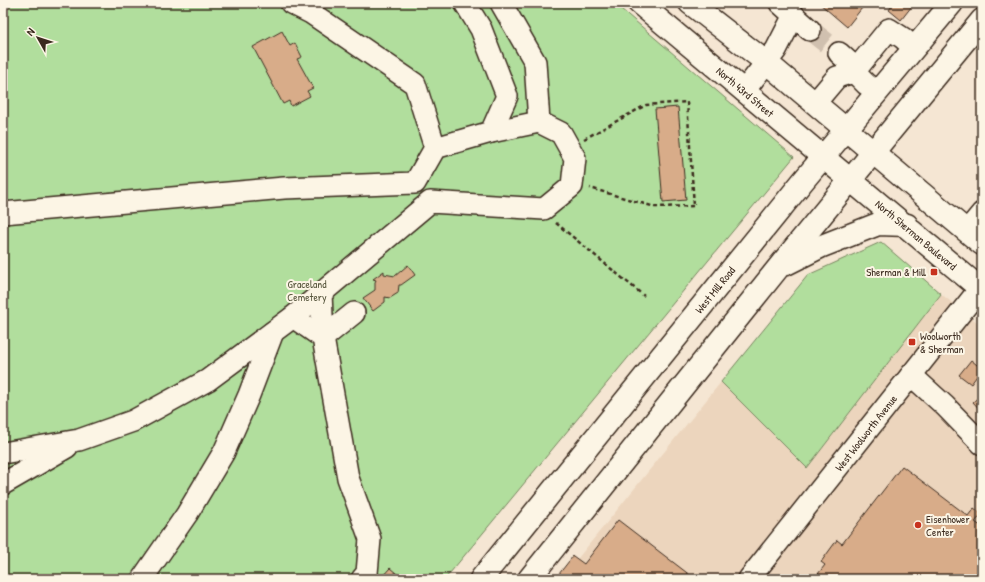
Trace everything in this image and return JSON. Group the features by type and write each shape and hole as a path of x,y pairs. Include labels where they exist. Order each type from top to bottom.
{"main road":[{"name":"North 43rd Street","path":"639,3 850,181"},
{"path":"690,3 767,63 974,238"},
{"name":"West Mill Road","path":"481,579 823,157 952,3"},
{"path":"529,579 778,268 982,20"},
{"name":"North Sherman Boulevard","path":"850,181 907,225 981,288"},
{"path":"778,268 822,246 878,224 907,225"}],"street":[{"path":"292,3 311,13 415,84 435,148"},
{"path":"464,3 481,29 506,96 491,132"},
{"path":"501,3 535,62 539,122"},
{"path":"744,91 776,50 802,22"},
{"path":"815,104 838,77 844,59 889,30 903,38 914,48"},
{"path":"844,59 866,84 877,92"},
{"path":"3,453 79,440 133,421 208,380 293,317 430,202 544,209 572,186 575,158 561,132 539,122 491,132 435,148 415,183"},
{"path":"415,183 430,202"},
{"path":"9,209 284,188 415,183"},
{"path":"974,238 982,213"},
{"name":"West Woolworth Avenue","path":"750,579 981,288"},
{"path":"321,294 323,338 348,478 370,539 367,573 362,579"},
{"path":"323,338 354,313"},
{"path":"293,317 323,338"},
{"path":"142,579 187,514 224,452 249,395 273,332"},
{"path":"911,375 945,406 982,444"},
{"path":"3,484 79,440"}],"path":[{"path":"581,140 646,105 687,102 694,206 655,207 584,186"},
{"path":"552,220 644,296"}],"shaded area":[{"path":"941,294 982,326 982,579 561,579 721,382 807,468"}],"green space":[{"name":"Graceland Cemetery","path":"3,3 614,3 794,157 445,579 3,579"},
{"path":"881,242 941,294 807,468 721,382 808,275"}],"building":[{"path":"819,3 856,3 862,8 847,27"},
{"path":"894,3 909,3 912,6 901,20 889,10"},
{"path":"282,31 290,46 295,43 302,57 297,59 313,88 307,91 310,96 291,106 289,101 283,104 253,47"},
{"path":"678,107 686,200 663,202 655,109"},
{"path":"408,265 415,275 399,285 398,293 390,298 385,297 385,302 373,311 363,298 375,290 376,280 373,279 384,271 384,274 395,276"},
{"path":"971,360 982,369 971,384 959,375"},
{"path":"982,394 982,412 973,402"},
{"name":"Eisenhower Center","path":"902,466 968,516 974,508 982,514 975,522 982,527 982,579 814,579 825,565 821,562 837,540 842,544"},
{"path":"618,520 695,579 555,579 573,556 584,564"},
{"path":"390,568 403,579 380,579"}],"tunnel":[{"path":"810,30 839,53"}],"place":[{"name":"Sherman & Mill","path":"934,272"},
{"name":"Woolworth & Sherman","path":"912,342"},
{"name":"Eisenhower Center","path":"918,525"}]}
